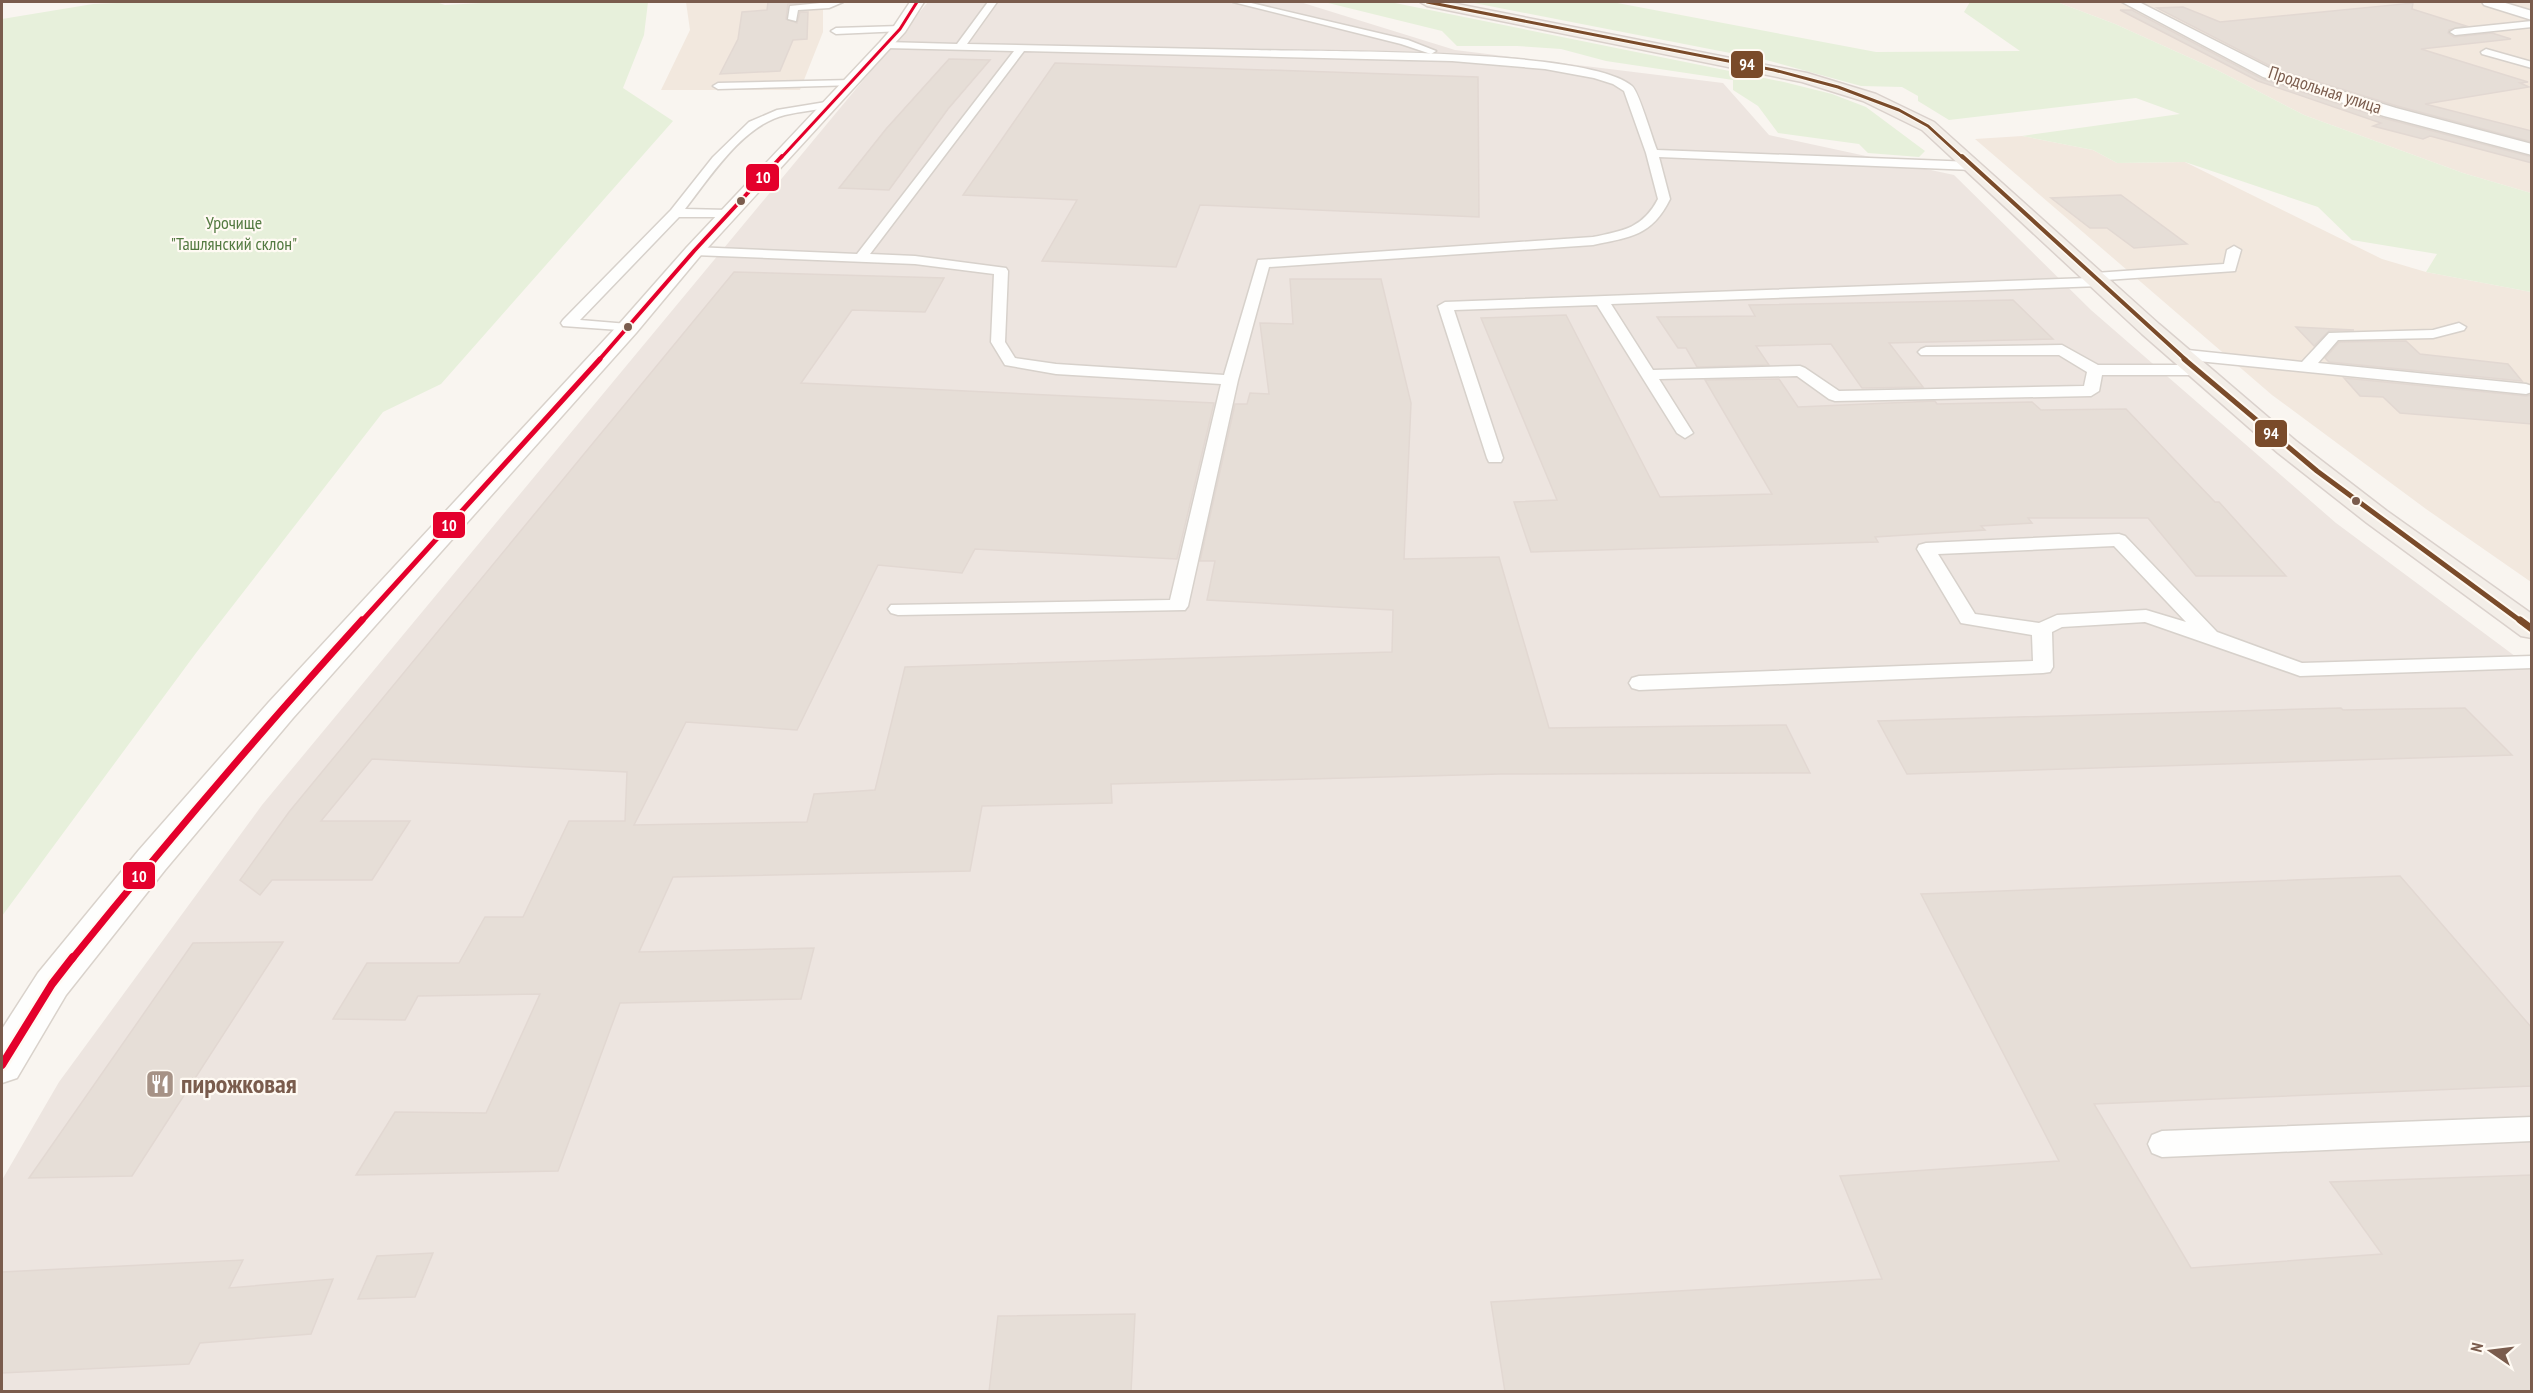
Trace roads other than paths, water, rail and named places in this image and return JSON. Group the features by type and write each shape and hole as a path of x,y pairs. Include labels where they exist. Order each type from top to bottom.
{"main road":[{"path":"1427,2 1835,85 1900,108 1928,126 2196,370 2324,476 2532,629"},
{"name":"Продольная улица","path":"2129,2 2269,74 2390,112 2532,150"},
{"path":"2489,2 2532,16"},
{"path":"2,1065 52,984 160,851 281,710 628,328 694,251 852,83 904,19"}],"lane":[{"path":"793,19 793,8 838,2"},
{"path":"960,46 993,2"},
{"path":"1238,2 1404,42 1452,58"},
{"path":"836,31 904,19 960,46 1452,58 1508,62 1575,71 1623,83 1629,89 1652,153 1664,199 1656,215 1634,232 1593,241 1263,263 1230,380 1178,606 898,609"},
{"path":"2455,32 2532,24"},
{"path":"861,257 1021,48"},
{"path":"2486,52 2532,65"},
{"path":"799,68 795,79 807,82"},
{"path":"718,86 807,82 852,83"},
{"path":"628,328 568,323 676,213 717,160 753,124 781,112 832,104"},
{"path":"1652,153 1973,166"},
{"path":"676,213 728,214"},
{"path":"1495,458 1445,306 2097,280 2230,268 2234,250"},
{"path":"694,251 915,260 1001,271 998,342 1010,362 1056,369 1230,380"},
{"path":"1602,301 1685,433"},
{"path":"2306,367 2334,336 2433,334 2458,327"},
{"path":"1926,352 2062,350 2095,370 2196,370"},
{"path":"2178,354 2526,389"},
{"path":"1648,375 1800,371 1835,396 2091,391 2095,370"},
{"path":"2211,637 2120,540 1926,549 1968,619 2042,630 2057,621 2146,616 2300,670 2532,662"},
{"path":"1639,683 2043,667 2042,630"},
{"path":"2162,1144 2532,1129"}],"place":[{"name":"пирожковая","path":"160,1084"}],"park label":[{"name":"Урочище \"Ташлянский склон\"","path":"234,233"}]}
